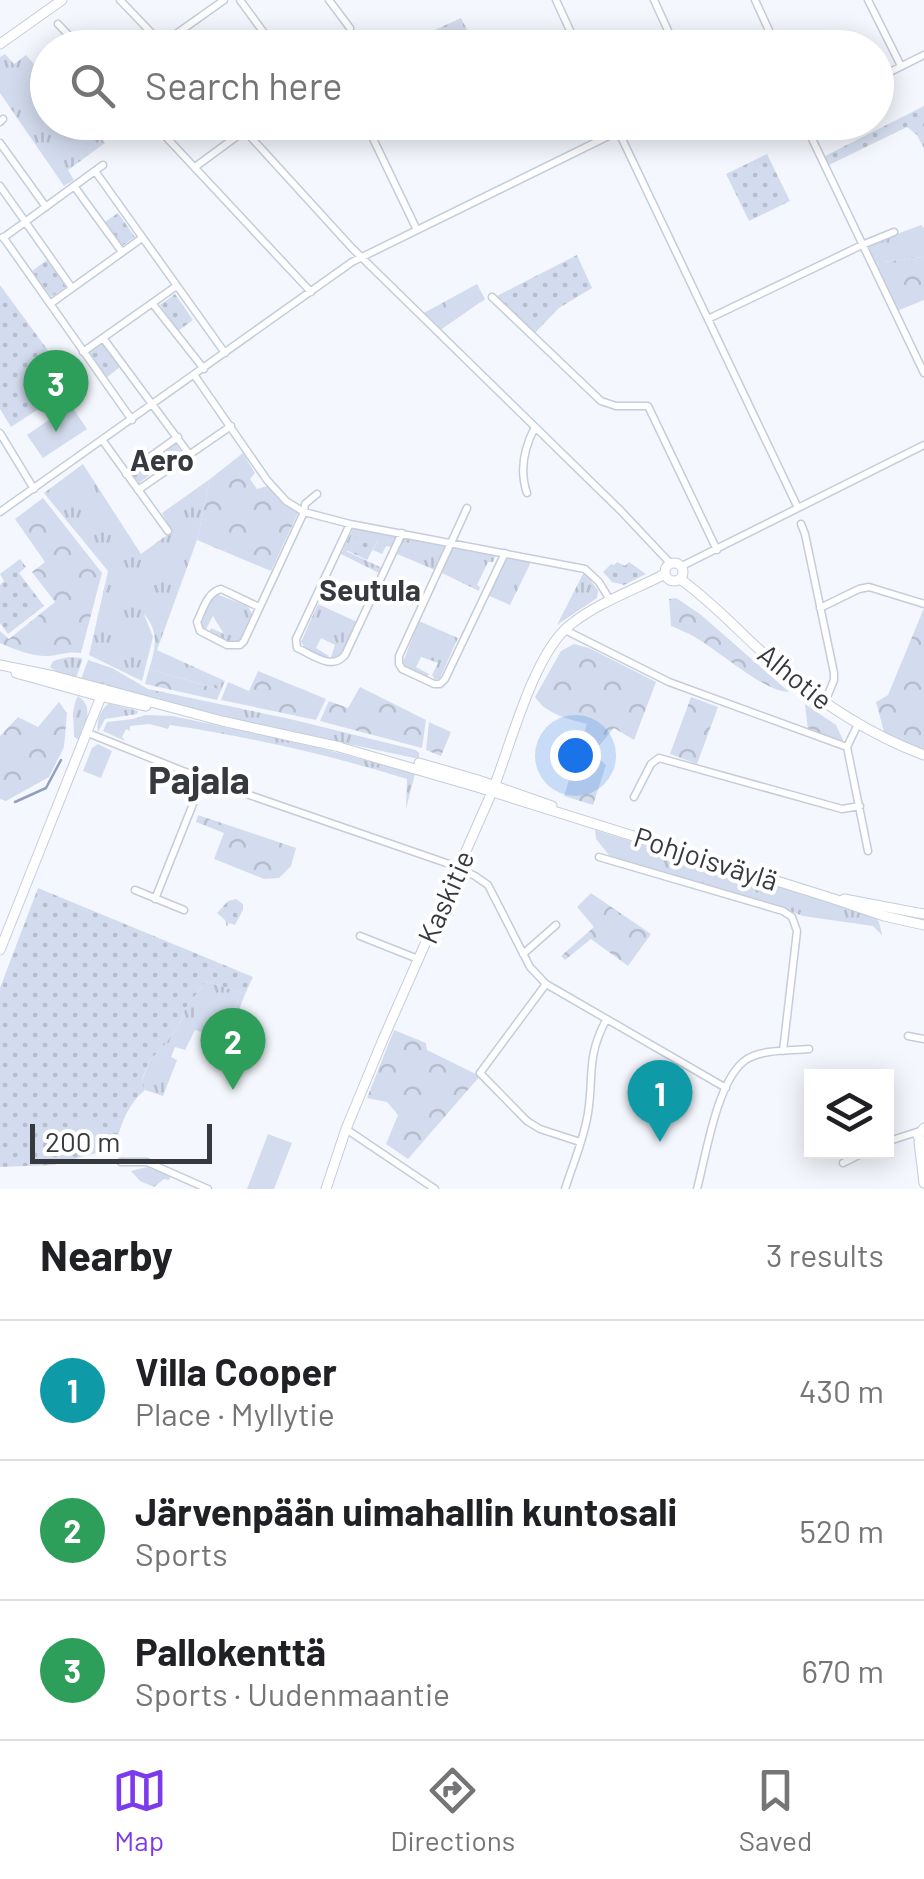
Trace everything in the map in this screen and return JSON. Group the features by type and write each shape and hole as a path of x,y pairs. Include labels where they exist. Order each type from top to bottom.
{"street":[{"path":"0,44 62,0"},
{"path":"120,0 149,30"},
{"path":"185,30 224,0"},
{"path":"240,0 261,30"},
{"path":"330,0 350,28"},
{"path":"556,0 570,30"},
{"path":"654,0 668,30"},
{"path":"755,0 769,30"},
{"path":"868,0 883,30"},
{"path":"58,24 64,30"},
{"path":"894,52 901,66"},
{"path":"894,70 924,55"},
{"path":"169,140 310,292"},
{"path":"195,167 231,140"},
{"path":"253,140 362,257 670,563"},
{"path":"374,140 417,230"},
{"path":"0,512 362,257 602,140"},
{"path":"622,140 798,508"},
{"path":"812,140 924,373"},
{"path":"0,142 46,207"},
{"path":"103,165 2,238 132,420"},
{"path":"95,171 225,354"},
{"path":"0,186 72,288"},
{"path":"74,186 122,252"},
{"path":"708,319 894,232"},
{"path":"50,304 142,238"},
{"path":"83,352 176,286"},
{"path":"492,297 600,400 622,407 648,406 717,550"},
{"path":"152,303 204,369"},
{"path":"103,338 190,454"},
{"path":"195,376 268,480 286,501 304,512 585,568 610,601"},
{"path":"138,490 231,426"},
{"path":"527,493 522,465 535,428"},
{"path":"0,433 34,489"},
{"path":"126,474 178,437"},
{"path":"103,440 168,532"},
{"path":"682,566 924,446"},
{"path":"259,607 216,590 210,594 198,627 200,632 228,645 240,645 259,607 304,512 304,504 317,494"},
{"path":"467,508 399,656 402,669 434,684 445,679 505,553"},
{"path":"350,524 296,639 297,648 330,663 345,655 402,533"},
{"path":"801,524 834,674 824,703"},
{"path":"670,563 682,566 684,573 680,579 672,581 665,574 670,563"},
{"name":"Kaskitie","path":"326,1189 346,1129 494,789 510,738 550,648 564,630 583,617 665,574"},
{"name":"Alhotie","path":"680,579 824,703 924,755"},
{"path":"820,608 859,588 869,587 924,604"},
{"path":"564,630 670,682 847,747"},
{"name":"Pohjoisväylä","path":"0,665 222,721 422,764 539,800 582,820 884,916 924,925"},
{"path":"1,945 88,734 92,704 99,692"},
{"path":"858,724 847,747 868,850"},
{"path":"88,734 475,876 491,888 523,954 546,984 726,1088"},
{"path":"634,798 651,764 659,758 842,809 860,806"},
{"path":"155,899 203,779"},
{"path":"598,857 783,911 792,917 797,932 783,1051"},
{"path":"134,890 184,910"},
{"name":"Pohjoisväylä","path":"832,898 924,914"},
{"path":"523,954 556,925"},
{"path":"360,936 418,958"},
{"path":"546,984 480,1073 527,1121 580,1142"},
{"path":"565,1189 588,1111 592,1055 606,1020"},
{"path":"908,1036 924,1039"},
{"path":"697,1189 726,1088 745,1060 761,1053 808,1049"},
{"path":"346,1129 435,1189"},
{"path":"894,1141 921,1137 924,1183"},
{"path":"843,1163 851,1159"},
{"path":"121,1162 147,1162 208,1189"}],"green space":[{"path":"461,18 467,30 435,30"},
{"path":"5,54 14,64 26,55 30,60 30,137 0,93 0,57"},
{"path":"924,106 924,149 917,135 907,127 894,133 894,121"},
{"path":"32,140 102,140 105,143 68,170 74,180 64,186"},
{"path":"857,140 880,140 827,166 823,157"},
{"path":"767,154 790,201 749,221 726,174"},
{"path":"118,213 135,237 122,246 105,222"},
{"path":"921,225 924,257 874,263 865,246"},
{"path":"577,255 592,288 559,308 533,335 495,297"},
{"path":"924,257 924,300 897,311 874,263"},
{"path":"47,260 66,287 51,297 32,271"},
{"path":"477,284 485,299 439,331 422,314"},
{"path":"0,285 74,386 11,427 0,409"},
{"path":"175,294 193,320 178,331 160,305"},
{"path":"102,343 120,367 106,378 88,353"},
{"path":"71,405 87,429 43,458 27,435"},
{"path":"175,443 181,452 139,483 132,474"},
{"path":"243,453 255,473 250,479 257,489 267,486 283,504 298,513 271,571 197,540 210,479"},
{"path":"83,464 141,554 171,532 162,513 210,479 197,540 157,650 225,681 221,690 149,669 155,640 144,614 153,637 142,681 89,655 108,571 44,493"},
{"path":"43,498 102,573 81,653 36,655 0,643 0,631 9,639 55,602 32,572 45,562 15,519"},
{"path":"354,527 397,536 382,554 373,550 378,540 346,551 382,568 379,573 341,554"},
{"path":"366,534 378,540 367,560 346,550 352,538"},
{"path":"404,538 444,543 446,547 435,570 397,554"},
{"path":"453,545 496,553 477,585 479,591 442,573"},
{"path":"506,554 532,560 510,605 487,595"},
{"path":"20,559 26,567 19,573 44,606 8,634 0,623 0,585 4,581 0,574"},
{"path":"617,562 625,566 629,562 646,574 624,585 612,582 603,572"},
{"path":"584,572 598,590 597,598 557,625"},
{"path":"216,594 248,606 252,614 236,644 209,633 211,628 224,634 213,616 205,631 201,624"},
{"path":"676,598 700,614 789,692 767,685 703,642 671,626 669,599"},
{"path":"318,604 357,622 339,657 330,660 335,645 321,638 316,648 329,656 327,660 306,650 301,642"},
{"path":"924,608 924,750 884,732 876,702 888,695"},
{"path":"419,621 458,638 440,678 435,680 432,675 438,663 421,657 416,667 429,674 427,677 403,662"},
{"path":"574,644 656,682 634,740 614,728 593,753 606,765 593,805 564,796 587,724 551,712 535,697 561,651"},
{"path":"82,658 76,678 50,667 53,661"},
{"path":"88,660 112,668 148,689 416,750 419,759 218,716 81,679"},
{"path":"149,669 221,690 217,700 145,684"},
{"path":"258,671 326,699 316,720 221,700 228,682 249,691"},
{"path":"360,687 426,720 422,748 320,721 329,701 348,708"},
{"path":"78,696 87,711 79,740 74,737 73,721"},
{"path":"691,697 718,707 697,764 670,754"},
{"path":"59,702 67,713 64,747 49,777 6,801 0,799 0,736 18,717 38,727"},
{"path":"108,704 138,711 105,719 98,732 99,717"},
{"path":"805,704 836,725 841,742 808,730"},
{"path":"145,715 172,716 299,742 415,774 406,809 407,779 319,755 170,725 168,729 149,724 130,726 122,737 125,741 103,731 107,722"},
{"path":"429,722 451,732 441,756 426,750"},
{"path":"98,744 112,751 101,778 83,771 92,748"},
{"path":"198,815 296,848 291,866 279,878 264,879 214,859 224,833 196,822"},
{"path":"595,830 875,917 882,935 873,926 803,916 613,860 596,839"},
{"path":"38,888 253,977 245,994 206,981 166,1043 150,1060 142,1079 145,1090 125,1116 116,1147 54,1165 0,1167 0,988"},
{"path":"591,893 651,934 628,966 591,939 565,960 561,956 594,927 577,907"},
{"path":"236,899 243,904 243,910 235,925 229,923 227,927 217,913 228,901"},
{"path":"206,981 245,994 231,1031 227,1030 238,1000 222,995 192,1025 221,1038 195,1030 185,1050 175,1047 171,1057 177,1060 163,1096 145,1090 142,1080 150,1060 166,1043"},
{"path":"204,993 238,1000 226,1032 192,1025"},
{"path":"394,1030 426,1043 427,1050 480,1076 408,1159 386,1144 398,1115 387,1102 367,1098"},
{"path":"98,1118 106,1139 82,1147 75,1126"},
{"path":"268,1134 292,1143 274,1189 247,1189"},
{"path":"147,1167 171,1176 154,1187 140,1181 131,1171"}],"waterway":[{"path":"15,802 46,788 61,760"}],"place":[{"name":"Pallokenttä","path":"56,432"},
{"name":"Järvenpään uimahallin kuntosali","path":"233,1090"},
{"name":"Villa Cooper","path":"660,1142"}],"district":[{"name":"Aero","path":"162,461"},
{"name":"Seutula","path":"370,591"},
{"name":"Pajala","path":"199,781"}]}
